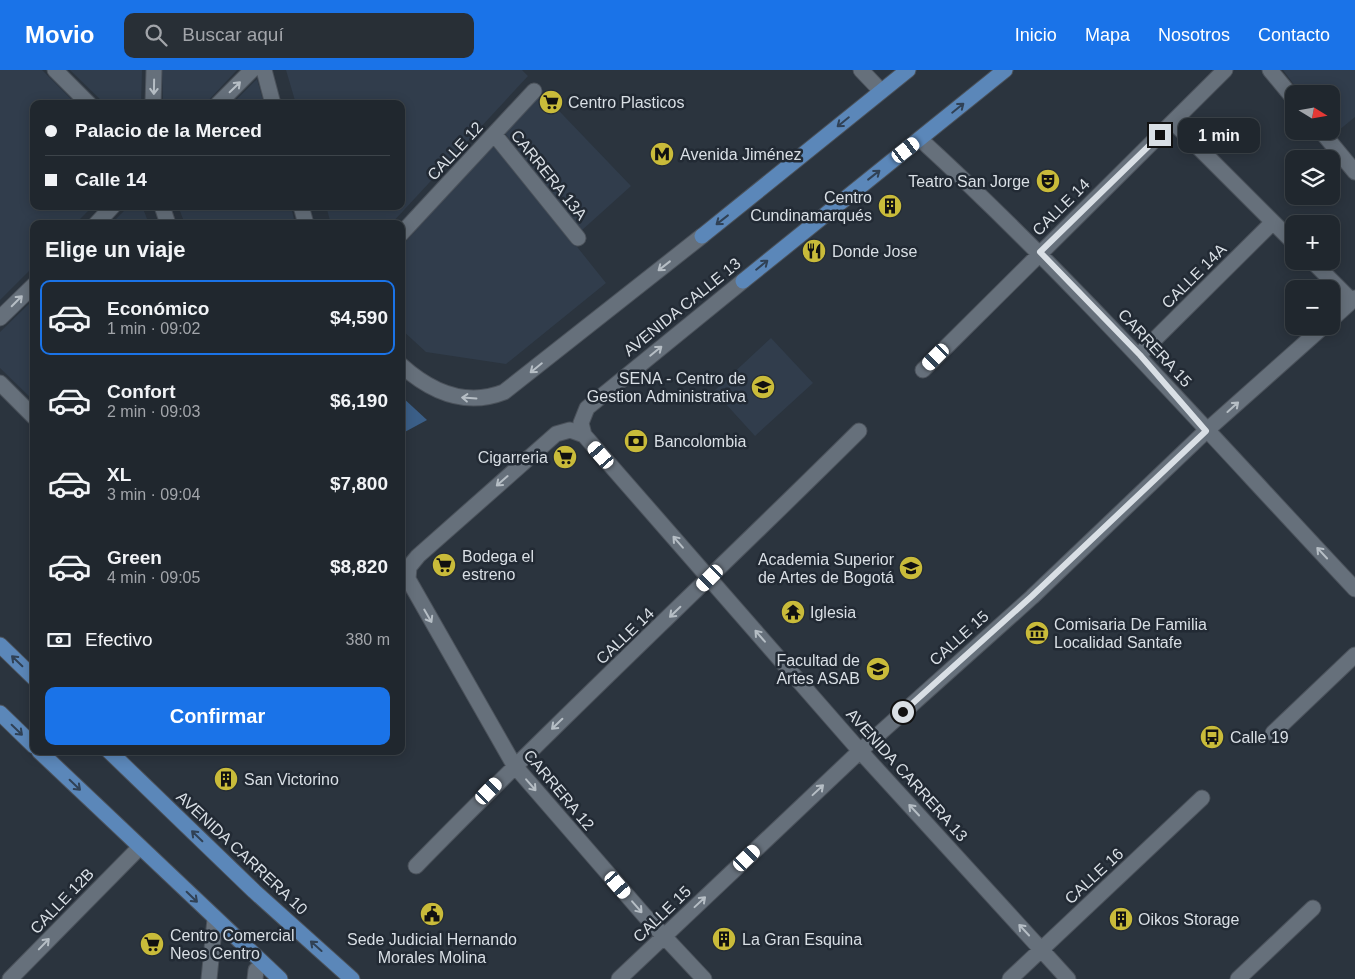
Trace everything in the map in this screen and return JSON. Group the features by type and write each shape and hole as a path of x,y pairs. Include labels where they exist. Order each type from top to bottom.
{"main road":[{"path":"702,236 908,70"},
{"name":"AVENIDA CALLE 13","path":"743,281 1006,70"},
{"path":"0,645 30,674"},
{"path":"0,714 30,742"},
{"path":"43,755 280,979"},
{"name":"AVENIDA CARRERA 10","path":"114,755 246,884 352,979"}],"street":[{"path":"55,70 85,100"},
{"path":"154,70 154,100"},
{"path":"222,100 252,70"},
{"path":"264,70 272,100"},
{"path":"861,70 881,91"},
{"name":"CALLE 14","path":"923,370 1225,70"},
{"path":"1270,70 1285,88"},
{"name":"CALLE 12","path":"405,230 534,91"},
{"path":"1173,122 1285,234"},
{"name":"CARRERA 13A","path":"494,134 578,238"},
{"name":"CARRERA 15","path":"920,139 1040,252 1140,355 1206,431 1355,589"},
{"path":"1328,140 1355,172"},
{"path":"100,220 110,210"},
{"name":"CALLE 14A","path":"1140,355 1273,222"},
{"path":"405,368 437,391 466,398 491,397 515,385 702,236"},
{"path":"1321,270 1353,300 1340,312"},
{"name":"AVENIDA CALLE 13","path":"584,435 581,423 587,408 743,281"},
{"path":"0,318 30,289"},
{"name":"CALLE 15","path":"619,979 860,751 1032,596 1206,431 1314,335"},
{"path":"0,383 30,413"},
{"name":"CARRERA 12","path":"584,435 570,430 556,434 418,556 409,567 409,582 514,766 704,979"},
{"name":"CALLE 14","path":"416,866 514,766 710,578 859,431"},
{"name":"AVENIDA CARRERA 13","path":"584,435 860,751 1068,979"},
{"path":"1273,733 1355,655"},
{"name":"CALLE 16","path":"1010,979 1202,798"},
{"name":"CALLE 12B","path":"10,979 140,847"},
{"path":"1238,979 1313,908"},
{"path":"209,979 215,919"}],"shaded area":[{"path":"0,70 42,70 72,100 30,100 30,210 89,210 79,220 30,220 30,270 0,300"},
{"path":"70,70 142,70 141,100 101,100"},
{"path":"162,70 237,70 209,100 163,100"},
{"path":"286,70 522,70 528,76 405,209 405,100 295,100"},
{"path":"1283,70 1355,70 1355,117 1340,129 1340,85 1294,85"},
{"path":"257,79 263,100 236,100"},
{"path":"541,92 631,186 581,231 504,132"},
{"path":"494,143 606,283 506,364 426,352 405,333 405,243"},
{"path":"125,210 144,210 147,220 115,220"},
{"path":"180,210 292,210 294,220 183,220"},
{"path":"327,210 404,210 395,220 330,220"},
{"path":"30,303 30,397 0,368 0,332"},
{"name":"SENA - Centro de Gestion Administrativa","path":"771,338 813,383 755,436 714,391"},
{"path":"405,400 427,420 405,432"}],"place":[{"name":"Centro Plasticos","path":"551,102"},
{"name":"Avenida Jiménez","path":"662,154"},
{"name":"Teatro San Jorge","path":"1048,181"},
{"name":"Centro Cundinamarqués","path":"890,206"},
{"name":"Donde Jose","path":"814,251"},
{"name":"SENA - Centro de Gestion Administrativa","path":"763,387"},
{"name":"Bancolombia","path":"636,441"},
{"name":"Cigarreria","path":"565,457"},
{"name":"Bodega el estreno","path":"444,565"},
{"name":"Academia Superior de Artes de Bogotá","path":"911,568"},
{"name":"Iglesia","path":"793,612"},
{"name":"Comisaria De Familia Localidad Santafe","path":"1037,633"},
{"name":"Facultad de Artes ASAB","path":"878,669"},
{"name":"Calle 19","path":"1212,737"},
{"name":"San Victorino","path":"226,779"},
{"name":"Sede Judicial Hernando Morales Molina","path":"432,914"},
{"name":"Oikos Storage","path":"1121,919"},
{"name":"La Gran Esquina","path":"724,939"},
{"name":"Centro Comercial Neos Centro","path":"152,944"}],"route":[{"path":"903,712 1083,549 1206,431 1140,355 1040,252 1160,135"}]}
